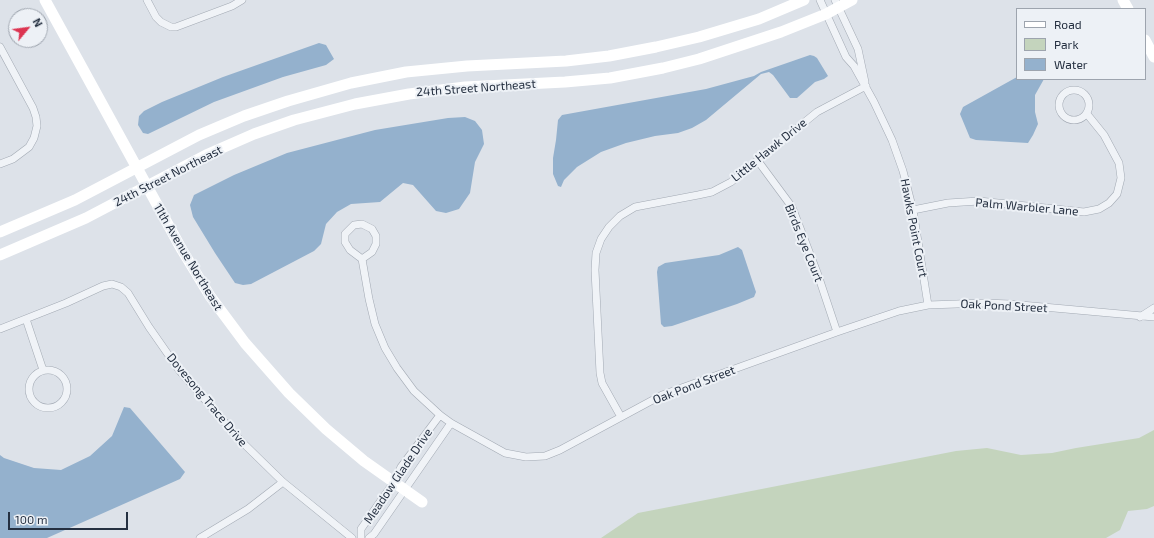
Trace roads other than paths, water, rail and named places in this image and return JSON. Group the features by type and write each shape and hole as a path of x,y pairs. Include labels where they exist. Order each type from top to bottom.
{"street":[{"name":"11th Avenue Northeast","path":"45,0 182,250 210,296 245,343 289,393 326,429 364,461 422,502"},
{"path":"148,0 156,17 166,25 176,27 232,6 242,0"},
{"name":"24th Street Northeast","path":"0,232 75,200 199,135 244,116 288,101 351,83 414,72 467,66 566,61 609,56 699,38 759,18 804,0"},
{"name":"Hawks Point Court","path":"820,0 846,57 854,66 866,86 892,140 903,171 913,210 928,305"},
{"name":"24th Street Northeast","path":"0,255 86,218 206,155 254,134 294,120 356,104 409,94 465,87 565,82 610,78 699,59 775,34 826,14 836,4 852,0"},
{"name":"Hawks Point Court","path":"836,4 858,49 866,86"},
{"path":"1146,42 1154,57"},
{"path":"0,47 33,108 37,126 34,138 29,147 13,159 0,164"},
{"name":"Little Hawk Drive","path":"621,417 602,382 600,373 595,270 596,253 601,239 609,227 620,216 635,207 712,192 731,182 817,112 866,86"},
{"path":"1078,90 1082,92 1086,96 1089,105 1087,114 1083,118 1074,121 1064,117 1059,108 1061,98 1068,91 1078,90"},
{"name":"Palm Warbler Lane","path":"913,210 948,203 979,201 1084,212 1099,209 1109,203 1117,194 1121,178 1119,163 1104,135 1087,114"},
{"name":"Birds Eye Court","path":"758,161 792,207 816,268 837,332"},
{"path":"362,224 372,229 376,236 376,244 372,252 362,259 350,250 345,242 346,234 354,225 362,224"},
{"name":"Oak Pond Street","path":"362,259 368,299 375,324 385,348 397,368 414,391 451,423 505,453 526,457 545,456 560,450 662,395 899,311 928,305 985,303 1010,304 1154,318"},
{"name":"Dovesong Trace Drive","path":"0,329 103,286 112,284 121,287 128,293 149,327 179,370 240,442 283,482 352,538"},
{"path":"1140,317 1154,308"},
{"path":"26,319 44,370"},
{"path":"44,370 56,372 61,376 67,387 67,393 64,399 54,408 48,409 36,405 29,395 30,382 38,372 44,370"},
{"name":"Meadow Glade Drive","path":"361,538 361,529 394,482 401,467 440,415"},
{"name":"Meadow Glade Drive","path":"370,538 451,423"},
{"path":"200,538 248,509 283,482"}],"water":[{"path":"319,43 326,45 334,59 326,65 283,77 214,102 148,134 143,133 138,125 139,116 144,111 162,102 223,77"},
{"path":"810,55 817,58 828,76 815,82 797,98 790,98 773,75 769,72 761,74 706,120 692,128 678,133 655,136 626,143 601,152 577,167 564,180 561,187 558,186 553,174 553,158 558,120 562,115 706,89 754,76 761,72"},
{"path":"1016,78 1016,80 1043,80 1035,95 1035,112 1038,124 1028,143 976,140 970,138 960,114 963,107"},
{"path":"465,117 475,121 482,130 484,144 475,162 470,193 459,209 446,213 436,211 413,185 403,183 380,202 351,204 337,212 326,224 321,244 314,251 251,284 243,285 235,283 193,217 190,205 194,195 234,175 287,153 375,130 448,118"},
{"path":"738,247 742,250 756,292 754,297 672,326 664,327 661,324 657,272 658,267 665,263 719,255"},
{"path":"124,407 130,408 185,472 180,479 47,538 0,538 0,455 4,458 34,468 61,470 90,456 112,436"}]}
